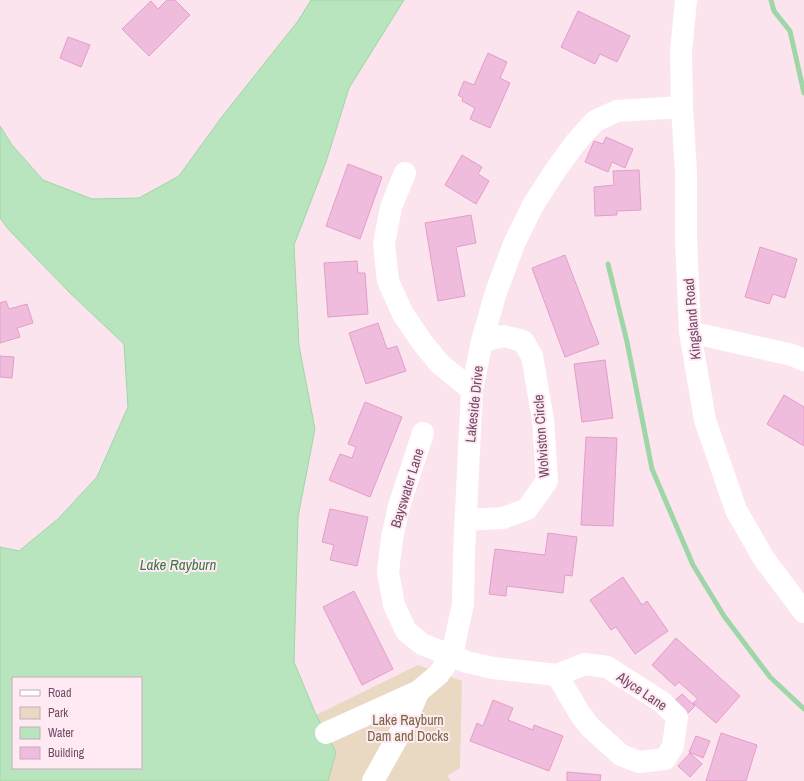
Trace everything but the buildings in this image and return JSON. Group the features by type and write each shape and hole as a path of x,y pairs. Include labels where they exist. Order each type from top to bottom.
{"street":[{"name":"Kingsland Road","path":"686,0 681,52 690,332 705,420 736,510 764,559 804,612"},
{"name":"Lakeside Drive","path":"373,781 400,733 419,691 439,674 452,655 463,604 472,390 482,341 496,292 514,244 533,205 555,171 576,142 595,121 617,111 682,107"},
{"path":"405,173 391,207 384,244 388,281 403,314 422,342 440,364 472,390"},
{"path":"690,332 792,355 804,360"},
{"name":"Wolviston Circle","path":"466,520 503,518 527,509 547,481 543,420 532,356 523,341 504,336 482,341"},
{"name":"Bayswater Lane","path":"423,433 399,506 392,538 388,572 394,605 406,631 422,644 452,655"},
{"name":"Alyce Lane","path":"452,655 467,662 494,668 557,675 585,664 606,667 662,702 677,717 673,746 665,759 639,762 621,755 590,727 580,714 557,675"},
{"path":"326,733 419,691"}],"green space":[{"name":"Lake Rayburn Dam and Docks","path":"418,665 462,681 460,768 447,776 451,781 328,781 336,752 316,715"}],"water":[{"name":"Lake Rayburn","path":"311,0 404,0 349,88 326,162 294,245 299,346 315,429 298,517 294,662 316,715 336,752 328,781 0,781 0,547 19,551 58,519 97,477 128,407 124,344 70,293 9,230 0,218 0,126 12,145 43,180 92,199 139,198 179,176 221,118 298,21"}],"waterway":[{"path":"771,0 774,11 790,31 804,93"},
{"path":"608,264 627,342 652,469 693,565 724,616 770,677 804,709"}]}
